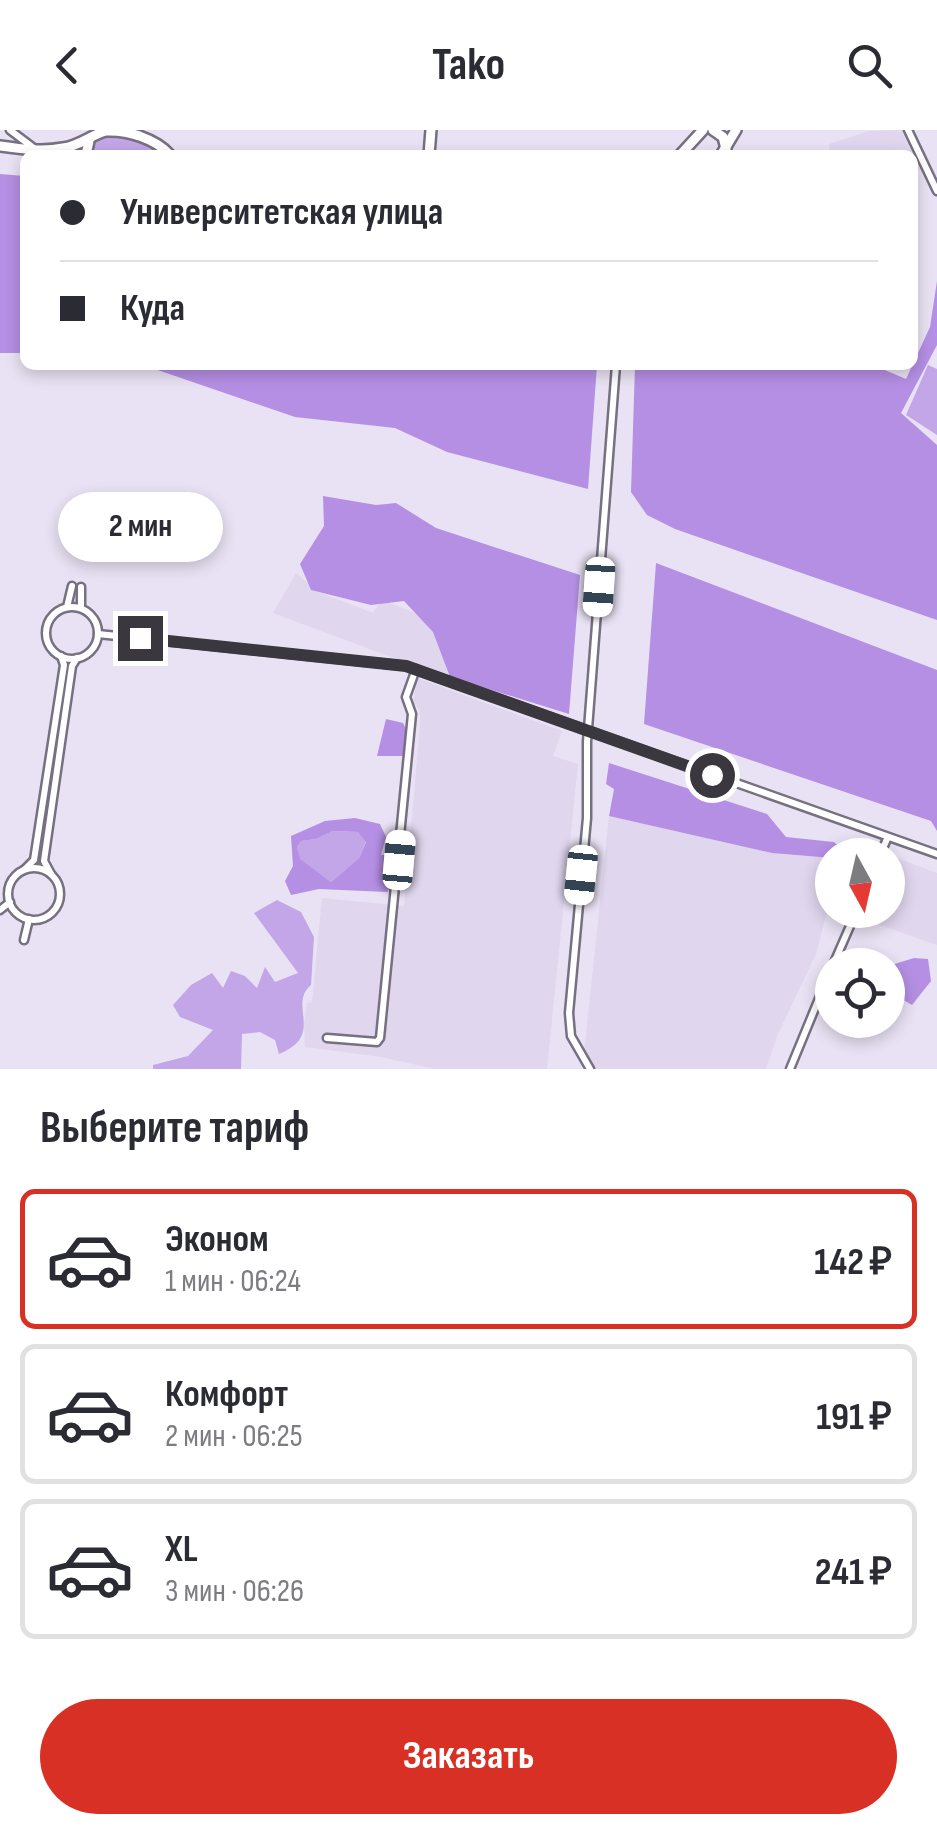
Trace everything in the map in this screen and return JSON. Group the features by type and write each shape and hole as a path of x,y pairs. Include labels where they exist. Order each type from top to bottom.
{"main road":[{"path":"685,150 703,130"},
{"path":"712,130 722,137 724,150"},
{"path":"53,150 88,141 107,131 136,132 165,150"},
{"path":"87,150 88,141"},
{"path":"0,146 30,150"}],"street":[{"path":"10,130 42,150"},
{"path":"918,151 936,188"},
{"path":"590,1069 572,1036 568,1013 586,818 616,370"},
{"path":"66,607 81,608 92,616 98,634 93,648 72,666 44,861 60,891 58,906 48,916 29,919 17,913 10,902 11,883 34,860 64,665 50,646 46,632 54,614 66,607 76,587 81,608"},
{"path":"98,634 416,669 886,838"},
{"path":"61,656 78,658"},
{"path":"327,1038 377,1042 380,1038 412,714 406,697 416,669"},
{"path":"905,844 937,854"},
{"path":"24,870 40,868 52,874"},
{"path":"0,910 10,902"},
{"path":"24,940 29,919"},
{"path":"790,1069 815,1009"}],"shaded area":[{"path":"901,130 910,150 830,150 829,144 869,131"},
{"path":"117,134 131,136 155,150 89,150 90,144"},
{"path":"0,174 20,176 20,353 0,353"},
{"path":"937,281 937,345 901,413 937,445 937,620 675,529 647,515 631,492 635,370 885,370 906,379 910,370 918,370 918,353 930,327"},
{"path":"928,365 937,369 937,435 906,415"},
{"path":"158,370 597,370 588,489 447,452 395,428 295,417"},
{"path":"323,496 376,505 396,503 436,528 580,575 569,714 450,677 433,632 404,601 371,605 311,590 300,564 324,526"},
{"path":"656,563 937,670 937,831 931,821 644,724"},
{"path":"296,573 318,592 373,613 382,600 420,615 436,635 450,679 273,613"},
{"path":"417,678 562,731 553,756 578,764 547,1069 435,1069 305,1047 304,1023 307,1003 312,1002 322,898 404,906 420,725 420,710 413,703"},
{"path":"386,719 403,723 407,731 404,756 377,756"},
{"path":"609,763 767,814 786,837 815,840 815,857 772,853 609,816 614,789 606,784"},
{"path":"609,816 772,853 815,857 815,928 823,928 815,956 766,1069 592,1069 584,1054"},
{"path":"355,818 380,824 386,837 381,855 388,855 392,886 387,892 319,889 291,895 285,881 293,866 291,836 325,821","holes":["333,831 358,832 366,842 359,858 331,882 300,859 297,847 301,841"]},
{"path":"333,831 358,832 366,841 359,858 331,882 299,859 297,847 301,841"},
{"path":"905,861 937,873 937,945 888,928 905,928"},
{"path":"277,900 301,912 314,937 311,985 302,1002 300,1038 279,1054 275,1040 260,1032 242,1034 241,1069 153,1069 153,1065 188,1056 213,1030 180,1017 173,1005 191,985 212,973 223,988 231,971 245,976 257,988 265,967 275,982 298,973 254,913"},
{"path":"928,959 931,981 912,1005 905,1001 905,961"}],"route":[{"path":"140,638 406,666 712,775"}]}
